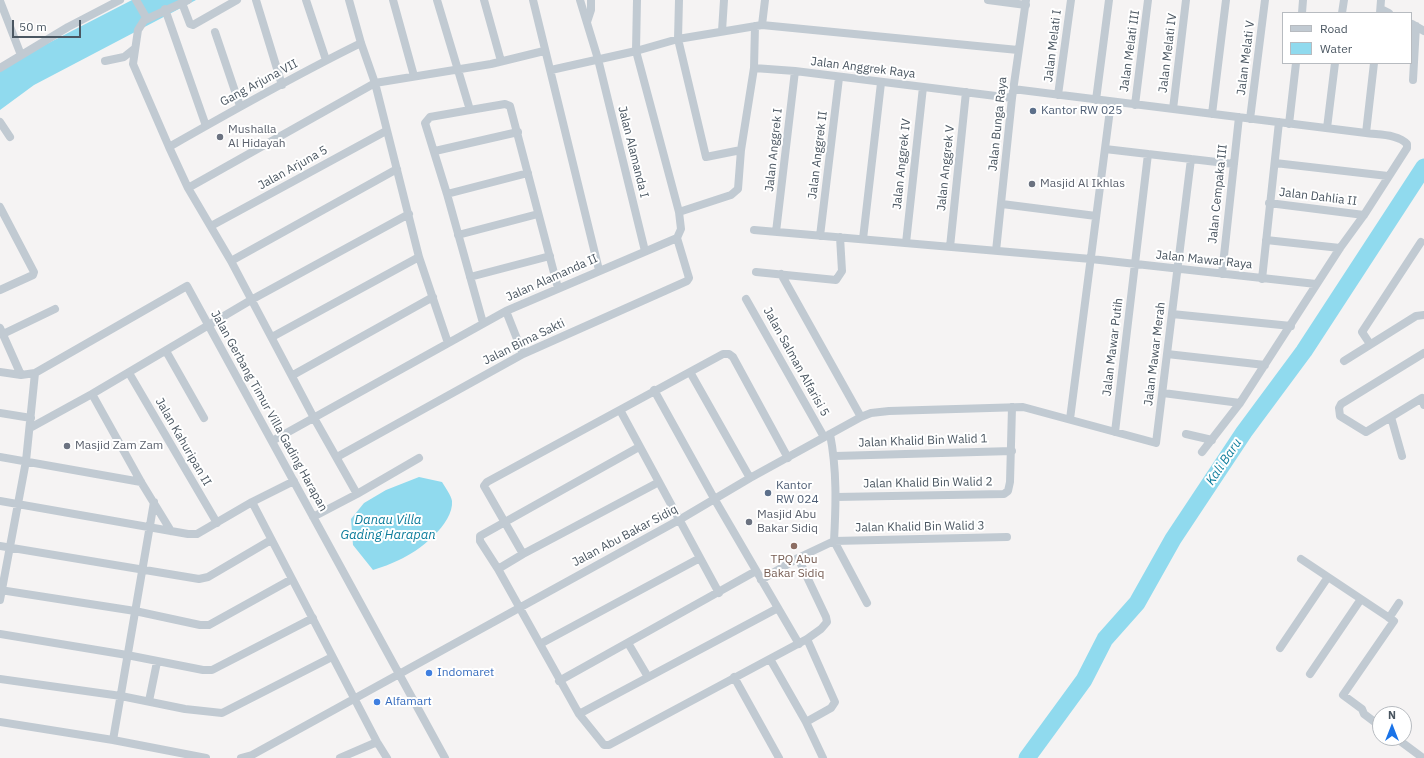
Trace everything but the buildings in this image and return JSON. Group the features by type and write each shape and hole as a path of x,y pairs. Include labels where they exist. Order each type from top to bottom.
{"street":[{"path":"0,68 111,2 120,0"},
{"path":"136,0 145,19"},
{"path":"238,0 193,25 190,24 185,1 145,19 138,30 133,64 188,188 231,261 293,375 314,418 357,494"},
{"path":"256,0 282,85"},
{"path":"306,0 326,60"},
{"path":"349,0 361,43 375,83 419,257 448,343"},
{"path":"393,0 414,76"},
{"path":"438,0 470,110"},
{"path":"484,0 500,61"},
{"path":"533,0 544,51 551,70 600,270"},
{"name":"Jalan Alamanda I","path":"580,0 598,59 645,251"},
{"path":"587,22 591,10 591,0"},
{"path":"637,0 636,52 679,212 681,229 677,238"},
{"path":"678,0 678,39 706,157 741,150"},
{"path":"722,31 724,0"},
{"path":"679,212 735,193 739,184 741,150 759,25 765,0"},
{"path":"988,0 1026,2"},
{"name":"Jalan Melati I","path":"1058,95 1071,0"},
{"path":"1096,100 1110,0"},
{"name":"Jalan Melati III","path":"1135,105 1148,0"},
{"name":"Jalan Melati IV","path":"1173,109 1186,0"},
{"path":"1212,114 1226,0"},
{"name":"Jalan Melati V","path":"1250,119 1265,0"},
{"path":"1302,12 1304,0"},
{"path":"1342,12 1344,0"},
{"path":"1381,0 1383,12"},
{"path":"0,1 21,55"},
{"name":"Jalan Bunga Raya","path":"996,251 1013,89 1026,2"},
{"path":"165,9 206,126"},
{"path":"551,70 636,52 678,39 759,25 1018,50"},
{"path":"1413,80 1413,25 1424,31"},
{"path":"215,32 240,106"},
{"name":"Gang Arjuna VII","path":"169,147 240,106 361,43"},
{"path":"105,61 124,58 134,50"},
{"path":"188,188 375,83 500,61 544,51"},
{"path":"1289,124 1296,64"},
{"path":"1327,128 1335,64"},
{"path":"1366,133 1374,64"},
{"name":"Jalan Anggrek Raya","path":"754,68 794,71 839,78 1012,98"},
{"name":"Jalan Anggrek I","path":"776,232 794,71"},
{"name":"Jalan Anggrek II","path":"820,236 839,78"},
{"path":"863,239 881,83"},
{"name":"Jalan Anggrek IV","path":"906,243 923,87"},
{"path":"1013,89 1395,137 1403,140 1407,144 1407,148 1364,215 1315,284 1291,326 1240,403 1202,452"},
{"name":"Jalan Anggrek V","path":"950,247 966,92"},
{"path":"1070,419 1111,102"},
{"path":"483,323 435,151 425,122 427,118 508,104 510,106 558,288"},
{"name":"Jalan Cempaka III","path":"1222,274 1239,117"},
{"path":"0,122 10,136"},
{"path":"1262,279 1269,203 1279,122"},
{"name":"Jalan Arjuna 5","path":"211,226 386,130"},
{"path":"435,151 518,132"},
{"path":"1105,149 1234,164"},
{"name":"Jalan Mawar Putih","path":"1115,432 1148,154"},
{"name":"Jalan Mawar Merah","path":"1157,442 1191,159"},
{"path":"1275,163 1388,176"},
{"path":"231,261 397,169"},
{"path":"447,194 528,173"},
{"name":"Jalan Dahlia II","path":"1269,203 1364,215"},
{"path":"1002,204 1096,216"},
{"path":"0,207 34,272 33,275 0,290"},
{"path":"30,428 129,373 251,300 409,214"},
{"path":"458,235 538,214"},
{"name":"Jalan Mawar Raya","path":"754,230 1091,259 1315,284"},
{"path":"756,272 833,280 838,279 842,271 840,237"},
{"name":"Jalan Alamanda II","path":"272,441 506,311 677,238"},
{"name":"Jalan Bima Sakti","path":"336,457 523,354 687,281 689,278 677,238"},
{"path":"1266,240 1340,248"},
{"path":"1370,344 1362,332 1421,242"},
{"path":"470,277 550,256"},
{"path":"272,337 419,257"},
{"path":"781,274 861,417"},
{"name":"Jalan Gerbang Timur Villa Gading Harapan","path":"35,373 187,286 445,758"},
{"path":"293,375 432,297"},
{"name":"Jalan Salman Alfarisi 5","path":"746,299 827,436 835,456 836,497 834,541"},
{"path":"21,374 2,331 56,309"},
{"path":"506,311 523,354"},
{"path":"1172,314 1291,326"},
{"path":"1344,361 1416,316 1424,315"},
{"path":"166,351 204,418"},
{"path":"1424,353 1341,404 1339,408 1340,416 1366,432 1422,398 1424,405"},
{"path":"523,554 484,486 487,482 654,390 723,354 731,356 788,458"},
{"path":"1167,354 1265,365"},
{"path":"0,372 21,374 35,373 26,461 0,600"},
{"path":"690,372 750,478"},
{"name":"Jalan Kahuripan II","path":"129,373 217,523"},
{"path":"654,390 715,500 799,644"},
{"path":"1162,393 1240,403"},
{"path":"92,394 141,482 171,531"},
{"name":"Jalan Khalid Bin Walid 2","path":"836,497 1004,494 1010,487 1012,407"},
{"name":"Jalan Abu Bakar Sidiq","path":"241,758 252,755 715,500 750,478 861,417 871,413 889,411 1023,407 1154,443 1157,442"},
{"path":"620,410 719,593"},
{"path":"0,413 31,418"},
{"path":"1391,417 1402,456"},
{"path":"1186,434 1212,440"},
{"path":"639,447 504,521 480,536 480,541 498,569 559,681 579,714 604,745 609,745 734,677 799,644 821,629 827,620 798,558"},
{"name":"Jalan Khalid Bin Walid 1","path":"835,456 1012,451"},
{"path":"0,458 26,461 141,482"},
{"path":"313,517 420,458"},
{"path":"0,501 171,531 197,534 252,502 294,481"},
{"path":"498,569 523,554 659,482"},
{"path":"113,740 134,611 143,569 154,502"},
{"path":"252,502 332,657 387,758"},
{"name":"Jalan Khalid Bin Walid 3","path":"834,541 1007,537"},
{"path":"0,546 192,578 208,577 271,540"},
{"path":"762,580 798,558 834,541 867,604"},
{"path":"540,644 700,558"},
{"path":"1301,559 1394,621 1343,695 1362,709 1364,714 1372,720"},
{"path":"559,681 756,571"},
{"path":"1280,648 1328,577"},
{"path":"1,591 134,611 200,625 209,625 292,579"},
{"path":"1310,674 1361,599"},
{"path":"1389,618 1399,603"},
{"path":"579,714 778,608"},
{"path":"0,634 128,655 203,670 212,670 313,618"},
{"path":"806,722 831,708 835,702 807,639"},
{"path":"628,643 648,677"},
{"path":"0,679 121,696 185,709 222,713 332,657"},
{"path":"770,659 806,722 823,758"},
{"path":"149,701 157,662"},
{"path":"734,677 779,758"},
{"path":"0,722 113,740 178,756 206,758"},
{"path":"340,758 377,742"},
{"path":"1407,746 1423,758"}],"water":[{"path":"132,0 196,0 34,85 0,110 0,68"},
{"name":"Danau Villa Gading Harapan","path":"419,477 442,482 452,501 451,510 447,519 441,528 416,551 373,570 353,545 351,519 364,503 386,490"}],"waterway":[{"name":"Kali Baru","path":"1027,758 1084,680 1105,639 1137,603 1173,539 1244,432 1304,351 1424,167"}],"place":[{"name":"Kantor RW 025","path":"1033,111"},
{"name":"Mushalla Al Hidayah","path":"220,137"},
{"name":"Masjid Al Ikhlas","path":"1032,184"},
{"name":"Masjid Zam Zam","path":"67,446"},
{"name":"Kantor RW 024","path":"768,493"},
{"name":"Masjid Abu Bakar Sidiq","path":"749,522"},
{"name":"TPQ Abu Bakar Sidiq","path":"794,546"},
{"name":"Indomaret","path":"429,673"},
{"name":"Alfamart","path":"377,702"}]}
